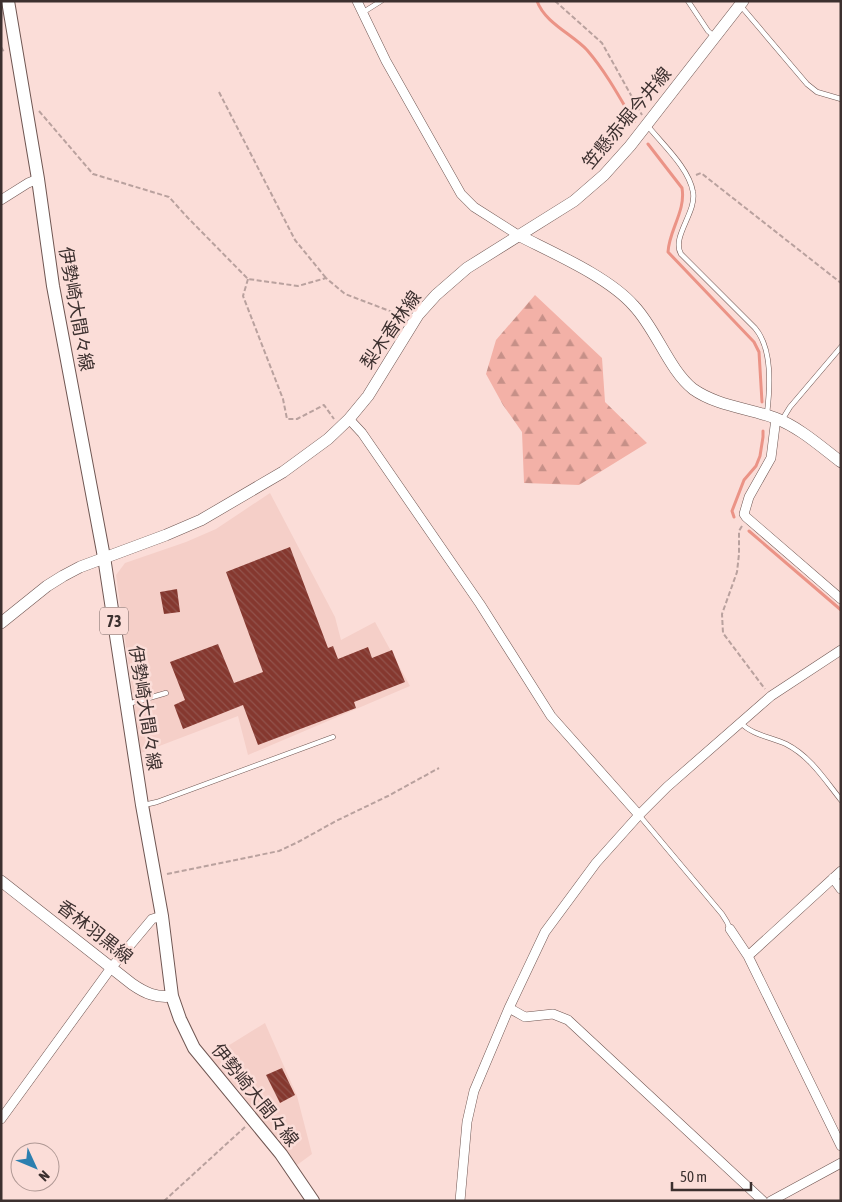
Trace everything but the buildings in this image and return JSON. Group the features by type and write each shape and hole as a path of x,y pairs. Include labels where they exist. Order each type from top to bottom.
{"main road":[{"name":"伊勢崎大間々線","path":"8,1 55,295 104,557 142,805 162,916 172,996 180,1019 194,1048 281,1154 313,1201"},
{"name":"笠懸赤堀今井線","path":"518,235 566,206 614,165 716,38 741,3"},
{"name":"梨木香林線","path":"104,557 187,527 225,507 307,455 340,428 368,396 427,305 450,282 468,268 518,235"},
{"path":"518,235 608,283 623,295 635,306 652,328 683,379 697,392 712,399 775,418 802,433 841,462"},
{"path":"1,623 47,586 80,567 104,557"},
{"name":"香林羽黒線","path":"1,881 142,991 159,997 172,996"}],"street":[{"path":"357,1 386,61 461,194 474,207 518,235"},
{"path":"1,200 28,183 38,180"},
{"path":"775,418 771,458 749,497 744,514 841,599"},
{"path":"349,419 362,433 480,604 551,716 639,815"},
{"path":"460,1201 469,1108 480,1074 545,932 585,876 639,815 667,787 771,696 841,650"},
{"path":"748,956 841,871"},
{"path":"833,878 841,889"},
{"path":"1,1119 111,968 152,919 162,916"},
{"path":"730,929 748,956 841,1146"},
{"path":"509,1008 525,1017 553,1014 568,1020 763,1201"},
{"path":"771,1201 841,1163"}],"lane":[{"path":"362,13 381,1"},
{"path":"688,1 708,31 716,38"},
{"path":"741,3 807,84 822,94 841,99"},
{"path":"646,124 689,179 694,201 681,236 679,250 681,254 755,328 765,342 775,418 790,407 841,347"},
{"path":"126,704 134,704 166,692"},
{"path":"741,723 747,730 787,744 799,752 811,763 841,800"},
{"path":"142,805 157,802 333,736"},
{"path":"639,815 722,914 730,929"}],"path":[{"path":"555,1 602,43 646,124"},
{"path":"219,92 295,240 326,278 345,294 395,313 411,327"},
{"path":"24,100 41,113 93,174 169,197 248,280 298,286 326,278"},
{"path":"689,179 701,173 841,283"},
{"path":"248,280 243,296 283,399 287,419 298,419 324,405 340,428"},
{"path":"746,517 739,531 737,572 722,614 723,634 771,696"},
{"path":"154,876 279,851 440,768"},
{"path":"164,1201 253,1120"}],"shaded area":[{"path":"270,493 335,617 341,640 375,622 410,686 248,755 238,716 141,753 116,575 125,563 186,542 216,529"},
{"path":"265,1023 297,1096 312,1154 297,1165 210,1057"}],"green space":[{"path":"535,295 602,358 605,402 647,443 579,485 524,483 522,432 503,405 486,374 496,340"}],"waterway":[{"path":"537,1 546,16 581,44 594,58 634,122"},
{"path":"648,144 682,188 682,205 671,236 668,252 754,342 759,352 762,402"},
{"path":"734,517 732,511 744,480 756,466 760,456 763,431"},
{"path":"749,531 841,610"}]}
